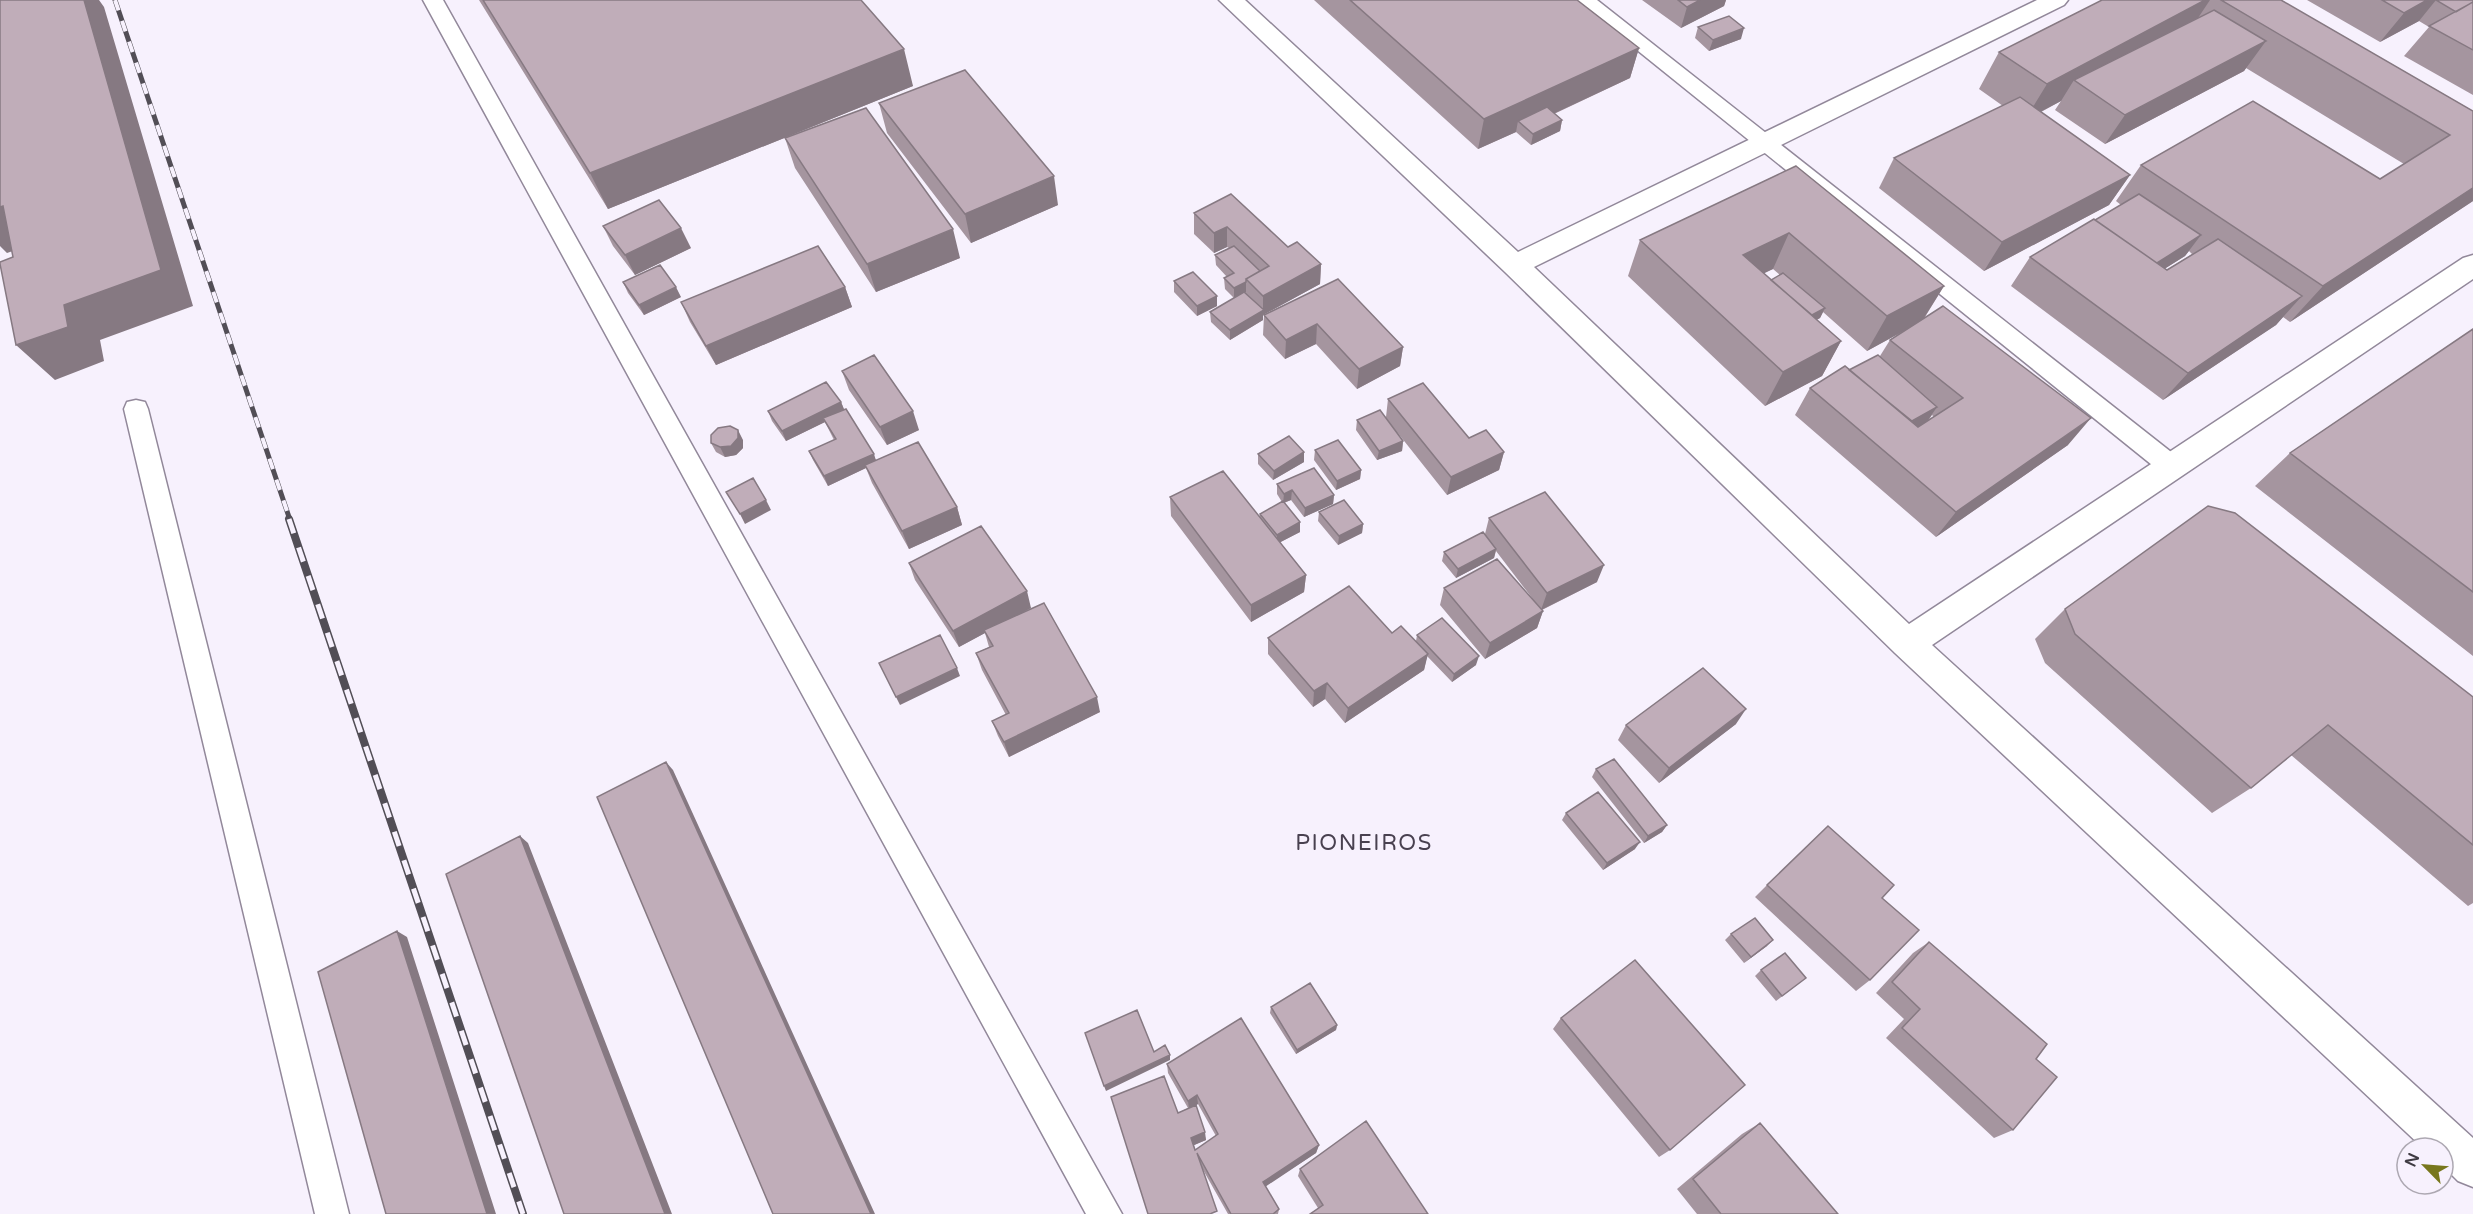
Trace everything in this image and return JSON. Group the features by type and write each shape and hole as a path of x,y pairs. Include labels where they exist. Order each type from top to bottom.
{"street":[{"path":"1231,0 1515,265 1907,643 2473,1166"},
{"path":"1515,265 2056,0"},
{"path":"1907,643 2473,265"}],"lane":[{"path":"433,0 1105,1214"},
{"path":"1585,0 2171,466"},
{"path":"136,409 332,1214"}],"building":[{"path":"0,0 84,0 161,270 64,305 68,327 16,345 0,264 13,257 3,206 0,207"},
{"path":"483,0 861,0 904,49 590,173"},
{"path":"1350,0 1577,0 1639,48 1484,119"},
{"path":"1678,0 1700,0 1687,7"},
{"path":"2102,0 2205,0 2047,84 1999,52"},
{"path":"2221,0 2281,0 2473,111 2473,188 2323,286 2141,165 2253,101 2380,179 2450,135"},
{"path":"2382,0 2427,0 2404,13"},
{"path":"2436,0 2473,0 2473,2 2456,12"},
{"path":"2473,2 2473,50 2429,26"},
{"path":"2214,10 2266,41 2125,115 2074,80"},
{"path":"1729,16 1744,28 1713,40 1698,27"},
{"path":"965,70 1054,176 965,214 879,103"},
{"path":"2020,97 2130,175 2002,242 1894,158"},
{"path":"1547,107 1562,120 1533,134 1518,121"},
{"path":"866,108 953,229 867,264 785,138"},
{"path":"1796,166 1944,286 1887,316 1789,233 1743,255 1841,341 1783,372 1640,240"},
{"path":"1231,194 1288,247 1297,242 1321,264 1263,296 1246,279 1269,266 1227,227 1214,233 1194,213"},
{"path":"2139,194 2201,235 2157,263 2095,220"},
{"path":"659,200 681,228 625,255 603,226"},
{"path":"2094,219 2167,270 2218,239 2302,296 2188,373 2030,257"},
{"path":"818,246 845,287 706,346 681,302"},
{"path":"1234,246 1260,271 1234,288 1224,278 1234,273 1215,255"},
{"path":"660,265 676,287 639,305 623,282"},
{"path":"1193,272 1217,296 1197,306 1174,281"},
{"path":"1783,273 1825,308 1812,315 1771,280"},
{"path":"1338,279 1403,347 1359,369 1317,324 1286,340 1264,315"},
{"path":"1244,292 1264,310 1230,330 1210,312"},
{"path":"1943,306 2091,418 1956,512 1810,388 1845,366 1918,427 1963,398 1890,340"},
{"path":"2473,329 2473,592 2290,453"},
{"path":"874,355 913,411 880,427 842,371"},
{"path":"1878,355 1937,407 1912,421 1849,370"},
{"path":"826,382 841,402 782,431 768,411"},
{"path":"1423,383 1469,438 1486,430 1504,452 1451,477 1388,399"},
{"path":"846,409 874,454 824,476 809,451 836,439 823,418"},
{"path":"1380,410 1403,441 1379,451 1357,420"},
{"path":"730,426 738,430 738,438 731,446 720,447 711,443 711,435 718,428"},
{"path":"1289,436 1304,452 1274,471 1258,454"},
{"path":"1338,440 1361,470 1337,481 1315,450"},
{"path":"918,442 957,507 902,531 865,465"},
{"path":"1314,468 1334,495 1305,508 1292,490 1284,494 1277,484"},
{"path":"1223,471 1306,575 1251,605 1170,497"},
{"path":"753,478 766,500 740,514 726,492"},
{"path":"1545,492 1604,565 1547,593 1489,518"},
{"path":"1344,500 1363,524 1339,536 1319,512"},
{"path":"1283,501 1300,522 1277,535 1260,514"},
{"path":"2208,506 2235,513 2473,697 2473,845 2328,725 2251,788 2075,634 2065,609"},
{"path":"981,526 1027,591 953,631 909,563"},
{"path":"1483,532 1496,549 1458,569 1444,552"},
{"path":"1497,559 1543,611 1490,643 1444,588"},
{"path":"1349,586 1392,633 1401,626 1428,654 1348,708 1327,683 1314,691 1268,638"},
{"path":"1044,603 1097,697 1004,742 992,721 1009,713 976,653 993,646 984,630"},
{"path":"1442,618 1479,656 1454,674 1417,635"},
{"path":"940,635 957,668 896,697 879,663"},
{"path":"1703,668 1746,709 1669,768 1626,725"},
{"path":"1614,759 1667,825 1648,836 1596,769"},
{"path":"666,762 871,1214 773,1214 597,797"},
{"path":"1598,792 1640,842 1607,863 1566,813"},
{"path":"1828,826 1894,885 1882,898 1919,930 1870,980 1767,885"},
{"path":"520,836 665,1214 564,1214 446,874"},
{"path":"1755,918 1773,940 1751,957 1731,934"},
{"path":"397,931 487,1214 386,1214 318,972"},
{"path":"1929,942 2047,1044 2036,1059 2057,1077 2013,1130 1902,1028 1920,1009 1892,982"},
{"path":"1785,953 1806,978 1782,996 1761,970"},
{"path":"1635,960 1745,1085 1670,1150 1561,1018"},
{"path":"1310,983 1337,1025 1297,1050 1271,1007"},
{"path":"1137,1010 1154,1052 1165,1045 1170,1055 1104,1086 1085,1033"},
{"path":"1241,1018 1319,1145 1263,1182 1279,1209 1273,1214 1231,1214 1197,1153 1217,1211 1210,1214 1148,1214 1111,1097 1164,1076 1178,1113 1196,1105 1205,1132 1191,1138 1195,1150 1218,1134 1197,1095 1188,1101 1167,1064"},
{"path":"1366,1121 1428,1214 1310,1214 1323,1205 1300,1169"},
{"path":"1760,1123 1838,1214 1721,1214 1693,1179"}],"railway":[{"path":"115,0 290,520"},
{"path":"289,519 523,1214"}],"district":[{"name":"PIONEIROS","path":"1364,842"}]}
